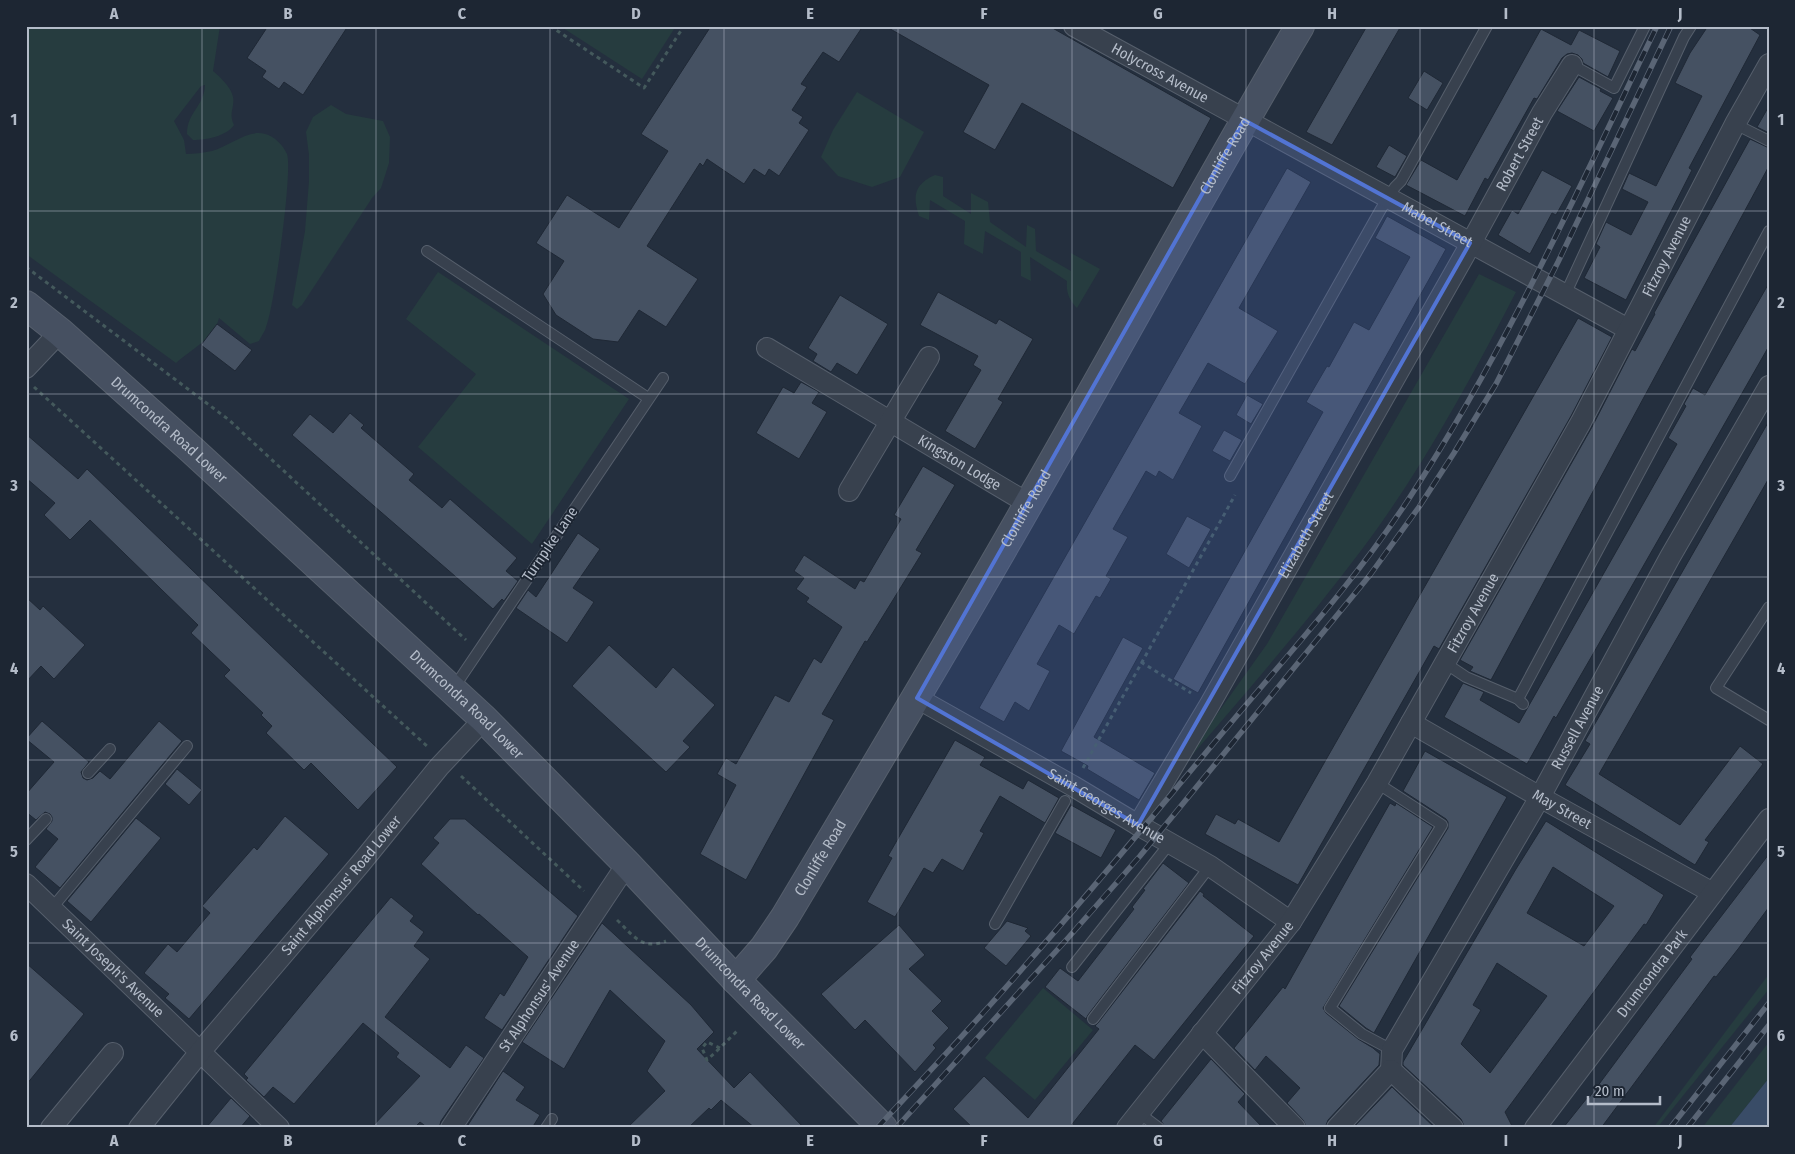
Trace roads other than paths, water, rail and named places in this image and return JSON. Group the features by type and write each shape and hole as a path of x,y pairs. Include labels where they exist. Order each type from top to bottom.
{"main road":[{"name":"Clonliffe Road","path":"736,980 764,948 785,917 917,698 1029,504 1244,120 1300,26"},
{"name":"Drumcondra Road Lower","path":"26,305 60,332 305,553 453,690 626,864 736,980 883,1128"}],"street":[{"name":"Holycross Avenue","path":"1074,26 1244,120"},
{"name":"Fitzroy Avenue","path":"1133,1120 1291,922 1377,783 1580,422 1735,124 1769,64"},
{"name":"Robert Street","path":"1470,243 1542,113 1572,65"},
{"name":"Mabel Street","path":"1244,120 1628,329"},
{"name":"Elizabeth Street","path":"1138,825 1214,696 1470,243"},
{"path":"30,377 60,332"},
{"name":"Kingston Lodge","path":"767,348 1029,504"},
{"path":"849,491 929,357"},
{"name":"Russell Avenue","path":"1391,1070 1392,1050 1540,797 1670,557 1769,386"},
{"name":"Saint Georges Avenue","path":"917,698 1210,866 1291,922"},
{"name":"Saint Alphonsus' Road Lower","path":"139,1128 200,1052 361,863 444,761 484,720"},
{"name":"May Street","path":"1412,723 1713,893"},
{"name":"Drumcondra Park","path":"1535,1128 1769,819"},
{"name":"St Alphonsus' Avenue","path":"451,1128 626,864"},
{"name":"Saint Joseph's Avenue","path":"26,884 279,1128"},
{"path":"1202,1033 1295,1128"},
{"path":"51,1128 113,1053"},
{"path":"1337,1128 1391,1070 1453,1128"}],"lane":[{"path":"1230,476 1388,199 1401,181 1487,26"},
{"path":"1572,65 1614,88 1646,26"},
{"path":"1565,295 1684,37 1691,26"},
{"path":"1735,124 1769,141"},
{"path":"1445,663 1466,677 1520,702 1769,231"},
{"path":"427,251 648,398"},
{"name":"Turnpike Lane","path":"453,690 663,378"},
{"path":"1769,607 1716,688 1769,720"},
{"path":"52,908 186,746"},
{"path":"88,773 110,749"},
{"path":"1377,783 1442,825 1330,1008 1362,1034 1392,1050"},
{"path":"994,924 1065,801"},
{"path":"26,840 46,819"},
{"path":"1072,967 1170,843"},
{"path":"1093,1019 1210,866"},
{"path":"1133,1120 1159,1128"}],"water":[{"path":"1769,1078 1769,1128 1729,1128"}],"railway":[{"path":"877,1128 992,1003 1077,906 1318,620 1388,529 1445,441 1479,383 1571,206 1657,26"},
{"path":"896,1128 1140,856 1370,575 1419,507 1496,384 1558,262 1671,26"},
{"path":"1670,1128 1769,1003"},
{"path":"1687,1128 1769,1025"}]}
